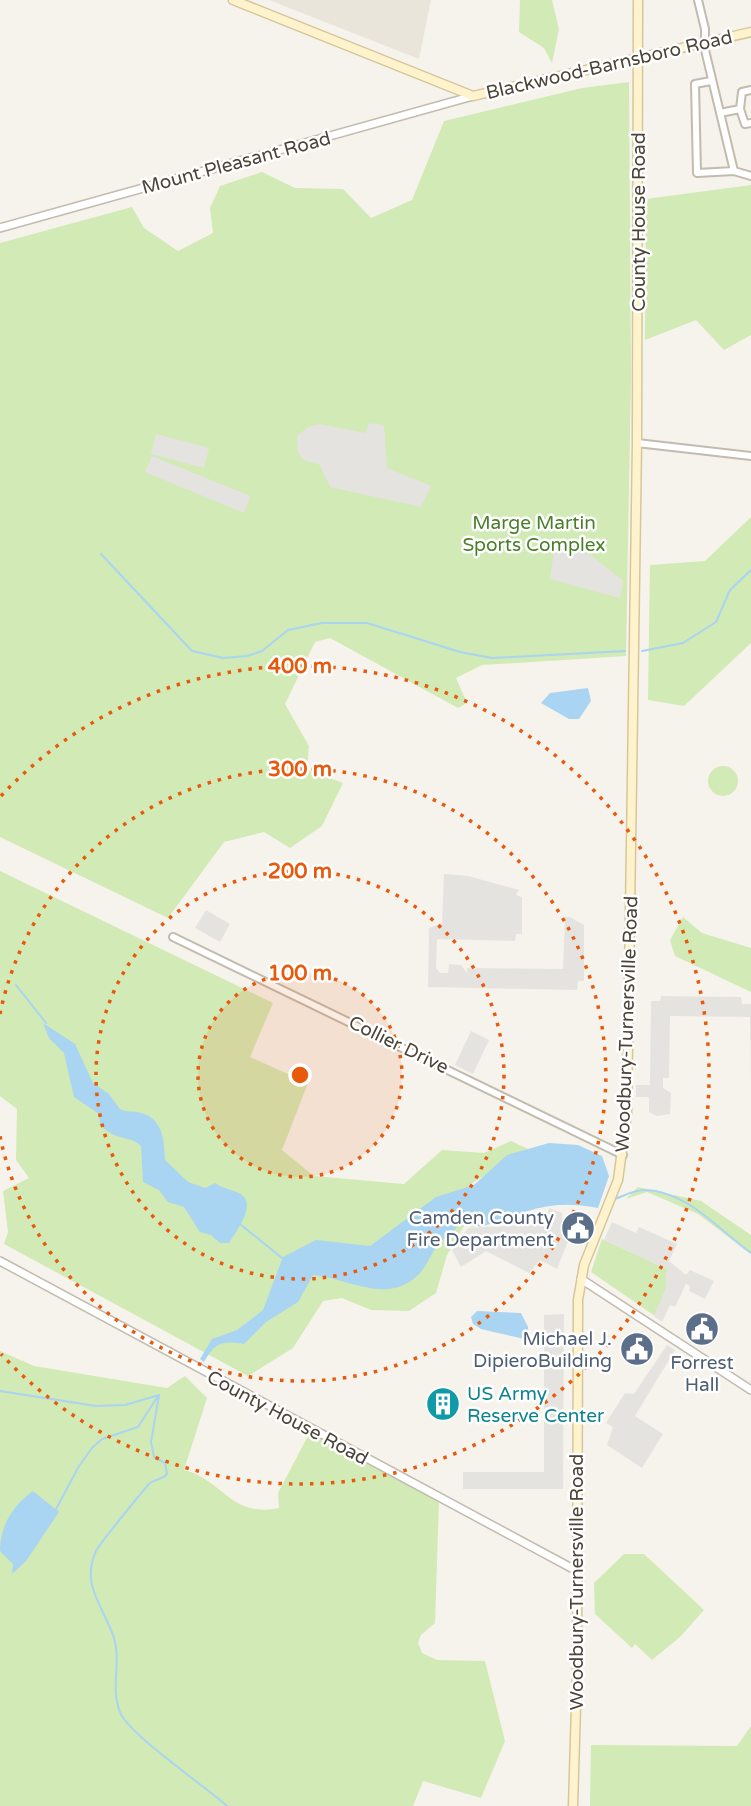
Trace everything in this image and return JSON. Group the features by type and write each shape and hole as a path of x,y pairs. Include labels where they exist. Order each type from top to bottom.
{"main road":[{"name":"Blackwood-Barnsboro Road","path":"233,0 473,96 751,32"},
{"name":"County House Road","path":"637,443 638,0"},
{"name":"Woodbury-Turnersville Road","path":"573,1806 578,1300 584,1265 621,1169 627,1113 637,443"}],"street":[{"path":"698,0 711,81 734,170"},
{"path":"711,81 695,84 697,173 734,170 751,176"},
{"path":"751,90 742,92 740,109 745,124 751,123"},
{"name":"Mount Pleasant Road","path":"0,228 473,96"},
{"path":"720,113 740,109"},
{"path":"637,443 751,456"},
{"name":"Collier Drive","path":"173,937 623,1155"},
{"name":"County House Road","path":"0,1261 577,1570"},
{"path":"581,1279 751,1390"}],"shaded area":[{"path":"269,0 431,0 419,59"},
{"path":"369,423 384,425 387,468 431,486 421,507 330,487 320,465 304,460 298,453 297,436 308,427 319,424 366,433"},
{"path":"156,434 209,448 204,468 151,454"},
{"path":"152,456 250,496 244,513 145,472"},
{"path":"556,539 592,556 623,581 620,598 550,579"},
{"path":"444,874 468,876 519,890 516,895 522,897 522,934 516,934 515,941 437,939 436,968 440,973 448,973 449,964 461,965 467,973 467,968 563,969 565,917 570,917 584,925 584,981 578,981 577,990 428,987 429,928 442,923"},
{"path":"206,910 230,924 220,942 195,928"},
{"path":"661,996 741,997 742,1004 751,1004 751,1087 750,1017 670,1016 669,1078 663,1078 663,1088 671,1093 670,1114 657,1116 649,1112 649,1097 636,1097 636,1085 650,1085 651,1001 660,1001"},
{"path":"471,1031 489,1040 473,1074 455,1065"},
{"path":"549,1208 562,1213 563,1228 571,1234 557,1269 540,1260 529,1273 486,1251 461,1267 452,1250 468,1228 545,1224"},
{"path":"612,1222 636,1233 639,1227 677,1244 669,1261 686,1275 690,1270 714,1281 705,1299 689,1291 690,1286 686,1284 675,1307 670,1305 662,1322 654,1316 666,1289 667,1269 604,1240"},
{"path":"564,1314 563,1489 463,1489 463,1472 544,1472 544,1315"},
{"path":"667,1345 675,1350 635,1416 663,1434 642,1468 607,1445 613,1427 606,1423 625,1393 634,1394"}],"green space":[{"path":"520,0 552,0 559,29 552,63 544,48 519,32"},
{"name":"Marge Martin Sports Complex","path":"629,82 631,377 626,656 482,665 456,678 467,703 458,708 330,638 315,642 285,704 309,746 307,770 343,783 322,826 290,848 264,832 224,842 168,918 0,837 0,243 132,207 144,228 178,251 213,233 210,208 220,186 262,172 295,188 343,189 371,218 412,200 444,121 582,88"},
{"path":"751,185 751,335 724,350 696,320 645,340 646,199"},
{"path":"751,517 751,643 684,706 648,700 650,565 705,561"},
{"path":"723,766 734,770 738,781 734,792 723,796 712,792 708,781 712,770"},
{"path":"0,871 273,1003 250,1057 308,1083 282,1150 314,1176 404,1184 442,1150 484,1153 511,1141 528,1149 469,1185 476,1227 464,1226 447,1255 436,1293 409,1311 371,1310 342,1298 323,1301 293,1348 248,1376 4,1244 8,1232 3,1191 29,1178 16,1160 17,1109 0,1096"},
{"path":"683,917 702,933 751,948 751,992 675,956 670,940"},
{"path":"638,1187 701,1201 751,1235 751,1254 698,1214 647,1192 626,1199"},
{"path":"602,1239 667,1269 666,1289 655,1316 591,1272"},
{"path":"0,1351 34,1366 167,1388 185,1376 207,1398 184,1470 198,1475 249,1508 279,1508 278,1493 310,1432 439,1501 435,1623 421,1635 418,1643 422,1653 437,1660 485,1661 505,1741 481,1798 423,1781 413,1806 0,1806"},
{"path":"624,1554 644,1554 704,1610 681,1636 652,1660 635,1644 632,1648 595,1614 594,1583"},
{"path":"751,1726 751,1806 590,1806 591,1745 737,1746"}],"water":[{"path":"588,688 591,701 579,719 569,719 541,703 550,693"},
{"path":"43,1023 75,1044 93,1083 109,1094 120,1109 138,1112 154,1120 161,1132 165,1160 188,1182 205,1188 215,1183 242,1195 246,1200 246,1212 229,1243 220,1243 211,1235 200,1232 184,1207 168,1202 159,1190 143,1182 141,1146 133,1140 106,1130 100,1125 99,1114 74,1097 64,1053 49,1038"},
{"path":"549,1143 578,1145 602,1156 609,1176 598,1208 564,1205 537,1208 480,1227 464,1218 438,1245 417,1276 392,1288 366,1288 313,1275 298,1302 266,1322 244,1344 221,1344 212,1350 204,1362 200,1359 212,1339 237,1330 263,1310 283,1257 316,1240 370,1246 436,1197 474,1185 507,1155"},
{"path":"477,1311 521,1313 528,1327 529,1340 481,1329 473,1324 471,1317"},
{"path":"33,1491 59,1512 26,1561 12,1574 13,1564 0,1551 2,1533 19,1503"}],"waterway":[{"path":"101,554 192,651 223,658 247,656 262,651 288,630 322,623 367,623 460,652 492,658 625,651"},
{"path":"642,651 683,643 716,622 730,590 751,570"},
{"path":"16,985 46,1023"},
{"path":"612,1200 644,1190 674,1197 701,1213 751,1253"},
{"path":"240,1224 282,1258"},
{"path":"0,1391 96,1406 125,1405 159,1395"},
{"path":"159,1395 151,1442 154,1457 165,1463 167,1474 149,1484 99,1546 92,1562 91,1582 115,1640 117,1702 126,1722 227,1806"},
{"path":"55,1511 92,1448 102,1439 138,1427 158,1396"}],"place":[{"name":"Camden County Fire Department","path":"578,1228"},
{"name":"Forrest Hall","path":"702,1329"},
{"name":"Michael J. DipieroBuilding","path":"637,1349"},
{"name":"US Army Reserve Center","path":"443,1404"}]}
